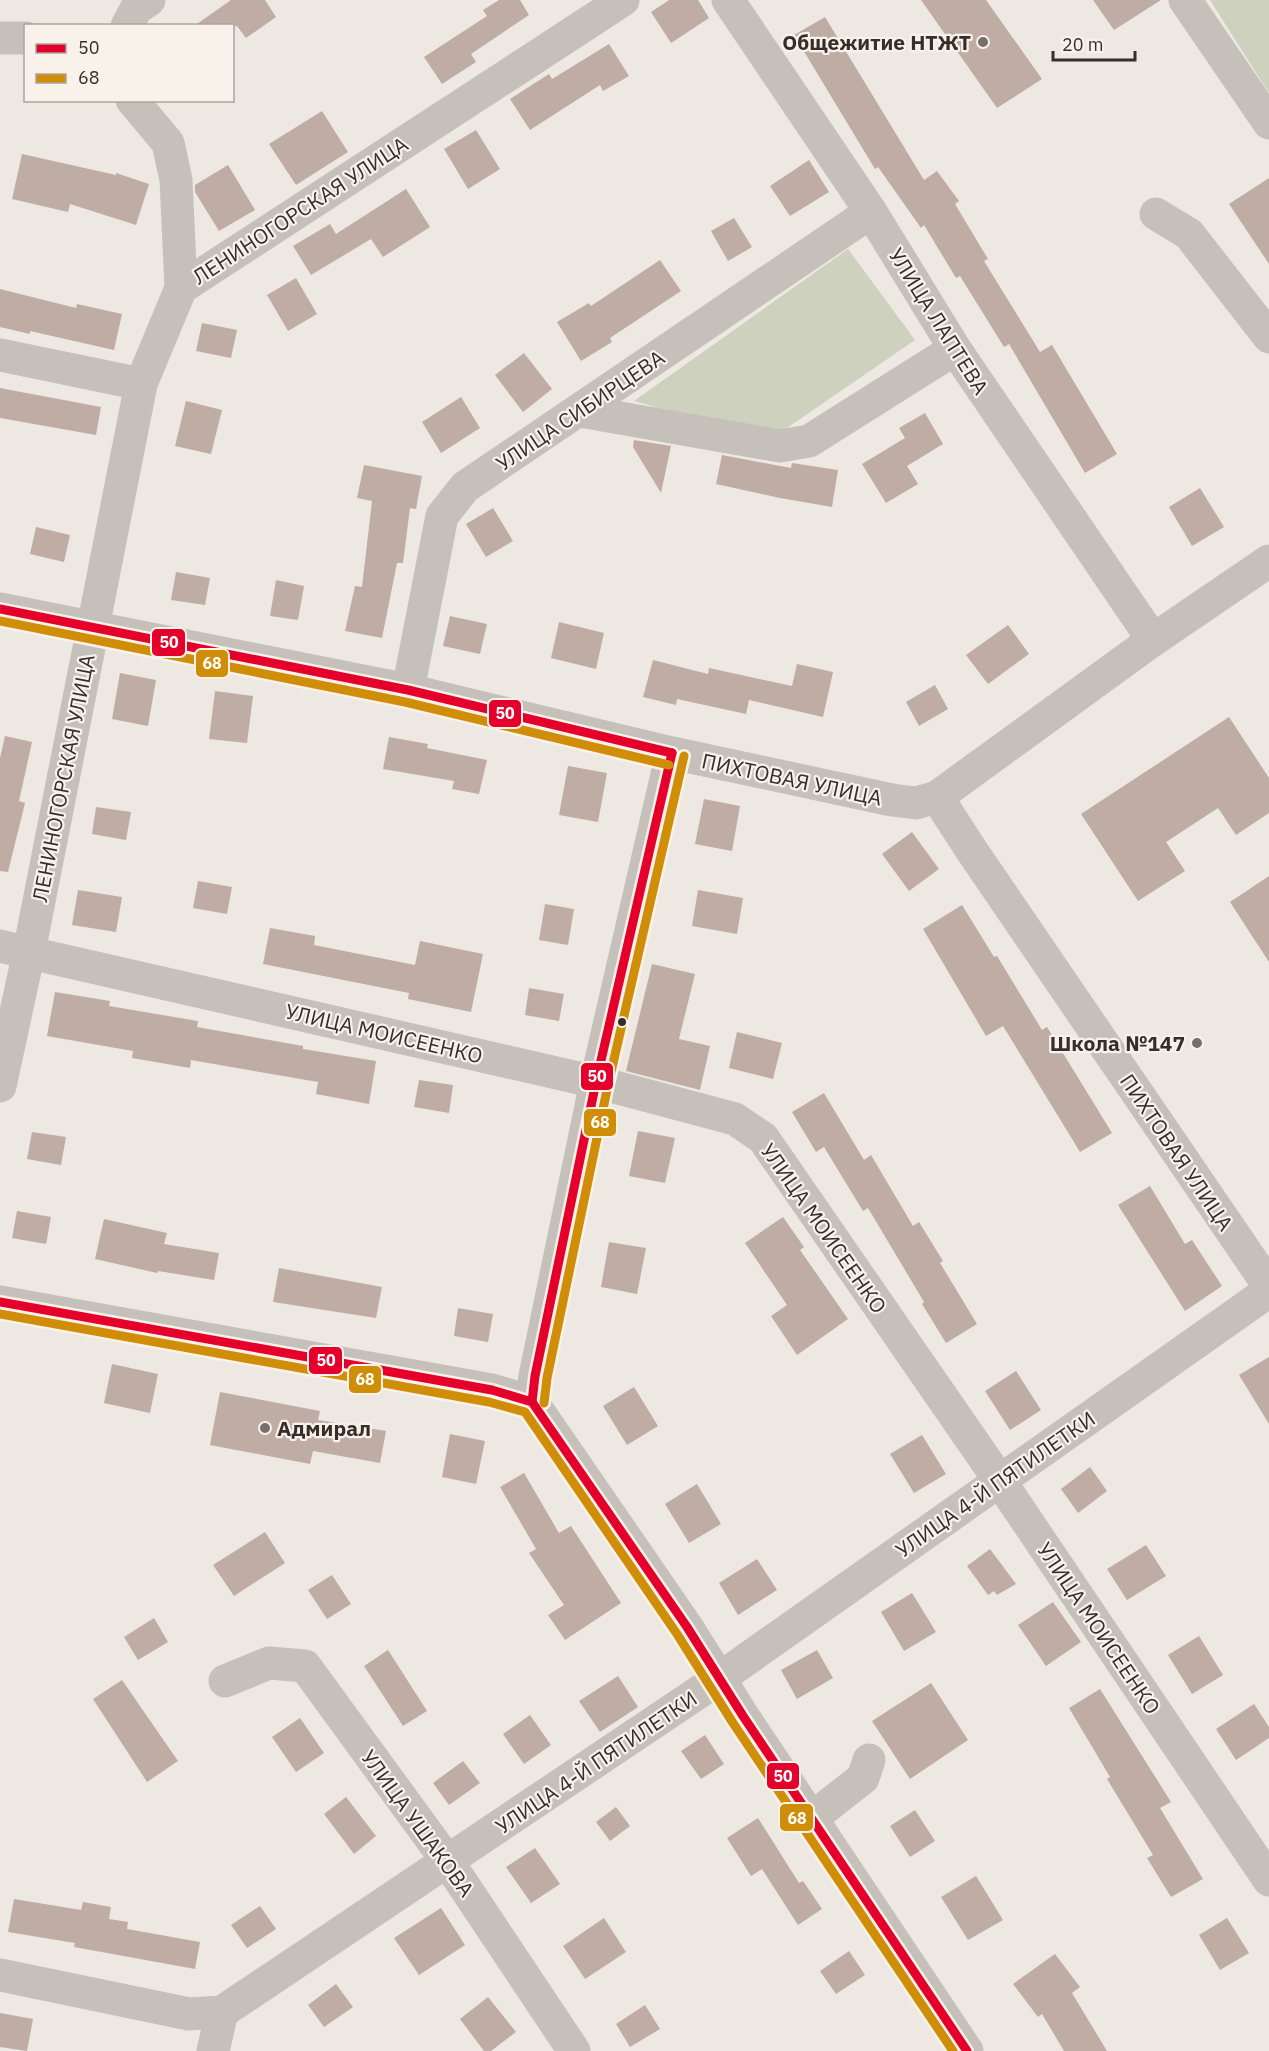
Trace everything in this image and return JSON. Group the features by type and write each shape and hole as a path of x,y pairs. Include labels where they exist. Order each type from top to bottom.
{"street":[{"path":"128,24 136,9 149,0"},
{"name":"ЛЕНИНОГОРСКАЯ УЛИЦА","path":"0,1086 14,949 92,629 141,384 181,288 623,0"},
{"name":"УЛИЦА ЛАПТЕВА","path":"728,0 871,212 955,349 1153,640"},
{"path":"1185,0 1269,123"},
{"path":"0,38 24,38"},
{"path":"134,102 168,144 176,180 181,288"},
{"name":"УЛИЦА СИБИРЦЕВА","path":"408,690 442,516 465,487 871,212"},
{"path":"1156,214 1189,234 1269,337"},
{"path":"580,411 780,446 809,441 955,349"},
{"path":"0,355 141,384"},
{"path":"937,797 1153,640 1269,561"},
{"name":"ПИХТОВАЯ УЛИЦА","path":"0,609 408,690 672,753 892,800 916,803 937,797 1269,1286"},
{"path":"532,1402 535,1376 596,1082 672,753"},
{"name":"УЛИЦА МОИСЕЕНКО","path":"14,949 596,1082 735,1119 763,1138 1000,1481 1269,1880"},
{"name":"УЛИЦА 4-Й ПЯТИЛЕТКИ","path":"222,2012 720,1678 1269,1292"},
{"path":"0,1302 492,1390 532,1402 720,1678 743,1716 967,2051"},
{"name":"УЛИЦА УШАКОВА","path":"225,1682 268,1663 305,1666 448,1862 574,2051"},
{"path":"812,1818 862,1778 869,1760"},
{"path":"0,1975 189,2014 222,2012 213,2051"}],"green space":[{"path":"1210,0 1269,0 1269,93"},
{"path":"848,249 915,340 771,439 634,401"}],"building":[{"path":"231,0 265,0 276,17 246,38 234,24 197,24"},
{"path":"499,0 520,0 529,15 471,54 476,62 442,84 424,57 487,16 483,10"},
{"path":"669,0 698,0 709,18 671,43 651,12"},
{"name":"Общежитие НТЖТ","path":"921,0 986,0 1042,79 997,108"},
{"path":"1093,0 1161,0 1114,30"},
{"path":"825,17 924,180 937,171 959,201 955,204 988,259 984,261 1040,352 1052,345 1117,454 1085,473 1009,344 1004,347 960,276 956,278 924,225 921,228 878,167 875,169 794,35"},
{"path":"609,44 629,76 603,91 600,85 530,130 510,99 549,74 552,79"},
{"path":"322,111 348,152 296,185 269,144"},
{"path":"476,130 500,169 468,189 444,149"},
{"path":"22,154 116,175 116,173 149,184 136,225 70,204 68,212 12,199"},
{"path":"809,160 829,192 790,216 770,186"},
{"path":"228,165 255,210 219,231 195,192 195,185"},
{"path":"1269,178 1269,264 1229,204"},
{"path":"406,189 430,227 383,257 371,239 311,275 293,246 330,224 336,234"},
{"path":"734,218 752,247 728,261 711,231"},
{"path":"660,260 681,291 610,338 612,342 581,361 557,322 589,303 591,306"},
{"path":"296,278 317,314 288,331 267,295"},
{"path":"0,289 76,308 77,304 122,314 114,350 30,331 30,334 0,327"},
{"path":"202,323 237,330 231,358 196,351"},
{"path":"524,353 552,389 523,412 495,375"},
{"path":"0,388 101,407 96,435 0,418"},
{"path":"461,397 480,428 441,453 422,422"},
{"path":"186,401 222,410 211,454 175,446"},
{"path":"925,413 943,444 907,466 918,484 886,503 862,464 905,438 899,428"},
{"path":"634,440 671,446 661,493 633,447"},
{"path":"722,455 791,468 792,463 838,470 832,507 716,484"},
{"path":"364,465 422,476 416,509 410,508 403,563 397,563 382,638 345,631 355,586 362,587 372,501 357,498"},
{"path":"1200,488 1224,527 1192,546 1169,507"},
{"path":"493,508 513,541 486,557 466,524"},
{"path":"36,527 70,535 64,562 30,554"},
{"path":"176,572 210,578 205,605 171,600"},
{"path":"276,580 304,586 298,620 270,616"},
{"path":"450,616 487,624 480,654 443,646"},
{"path":"559,622 604,633 596,669 551,658"},
{"path":"1008,625 1029,654 988,684 966,655"},
{"path":"653,660 708,674 709,668 792,686 797,664 833,672 823,717 749,700 746,714 677,699 676,705 643,697"},
{"path":"120,673 156,680 148,726 112,719"},
{"path":"935,685 948,709 919,726 906,702"},
{"path":"215,691 253,696 247,743 209,739"},
{"path":"1229,717 1269,778 1269,813 1236,835 1218,808 1166,842 1185,871 1138,901 1081,814"},
{"path":"5,736 32,742 19,801 25,803 8,872 0,871 0,758"},
{"path":"389,737 428,744 427,748 487,760 479,794 452,789 454,781 383,769"},
{"path":"568,766 607,773 598,822 559,815"},
{"path":"704,799 740,806 732,851 695,844"},
{"path":"96,807 131,812 126,840 92,834"},
{"path":"912,832 939,869 909,891 882,854"},
{"path":"1269,876 1269,962 1230,902"},
{"path":"198,881 232,887 227,914 193,908"},
{"path":"78,890 122,897 116,932 72,925"},
{"path":"698,890 743,898 737,934 692,926"},
{"path":"545,904 574,909 568,945 539,940"},
{"path":"962,905 994,957 997,956 1042,1030 1047,1027 1112,1133 1080,1152 1003,1026 986,1036 923,929"},
{"path":"270,928 315,936 314,945 415,965 420,941 483,954 471,1012 408,999 409,993 263,964"},
{"path":"652,964 695,974 679,1039 710,1046 700,1090 626,1071"},
{"path":"529,988 564,994 559,1021 525,1015"},
{"path":"55,992 110,1001 109,1006 198,1021 197,1027 303,1046 303,1049 376,1061 369,1104 316,1094 318,1082 191,1060 190,1068 132,1058 133,1051 47,1036"},
{"path":"737,1032 782,1043 773,1079 729,1068"},
{"path":"419,1080 453,1085 449,1113 414,1107"},
{"path":"824,1093 864,1160 871,1155 913,1226 919,1222 943,1261 940,1263 977,1324 946,1343 868,1208 863,1211 824,1147 816,1152 792,1112"},
{"path":"638,1131 675,1138 665,1183 629,1176"},
{"path":"32,1132 66,1137 61,1165 27,1159"},
{"path":"1150,1186 1185,1244 1192,1240 1222,1286 1185,1311 1118,1205"},
{"path":"17,1211 51,1217 46,1244 12,1238"},
{"path":"783,1217 804,1247 800,1250 848,1319 797,1355 771,1316 787,1305 745,1243"},
{"path":"104,1219 167,1233 164,1244 219,1253 214,1280 158,1271 157,1273 95,1259"},
{"path":"609,1242 646,1248 637,1294 601,1287"},
{"path":"279,1268 382,1287 376,1318 273,1302"},
{"path":"458,1308 493,1314 488,1342 454,1336"},
{"path":"1269,1357 1269,1424 1239,1375"},
{"path":"112,1364 158,1374 150,1413 104,1403"},
{"path":"1016,1371 1041,1410 1010,1430 985,1391"},
{"path":"634,1387 658,1426 627,1445 603,1406"},
{"name":"Адмирал","path":"220,1392 320,1411 318,1420 386,1431 380,1463 313,1451 310,1464 210,1445"},
{"path":"450,1434 485,1441 476,1484 442,1477"},
{"path":"922,1435 946,1474 914,1493 890,1454"},
{"path":"1090,1467 1107,1491 1078,1513 1061,1489"},
{"path":"524,1473 559,1533 571,1526 621,1603 565,1640 548,1615 564,1605 529,1553 536,1549 500,1487"},
{"path":"697,1484 721,1524 689,1543 665,1504"},
{"path":"265,1532 285,1563 234,1596 213,1565"},
{"path":"1146,1545 1166,1576 1127,1600 1107,1569"},
{"path":"990,1549 1016,1584 997,1595 994,1591 988,1595 967,1566"},
{"path":"757,1559 777,1590 738,1615 719,1583"},
{"path":"332,1575 351,1604 327,1619 308,1590"},
{"path":"912,1593 936,1632 904,1651 881,1612"},
{"path":"1053,1602 1081,1642 1046,1666 1018,1625"},
{"path":"154,1618 168,1642 138,1660 124,1637"},
{"path":"1199,1636 1223,1675 1192,1694 1168,1655"},
{"path":"388,1650 427,1711 403,1726 364,1666"},
{"path":"817,1650 833,1678 797,1699 781,1670"},
{"path":"618,1676 638,1707 600,1732 579,1701"},
{"path":"122,1680 178,1761 147,1782 93,1699"},
{"path":"931,1683 968,1740 910,1779 872,1721"},
{"path":"1100,1689 1171,1802 1160,1808 1203,1879 1171,1897 1147,1858 1153,1855 1107,1779 1110,1777 1069,1708"},
{"path":"1254,1704 1269,1727 1269,1738 1236,1760 1216,1729"},
{"path":"530,1715 551,1745 524,1764 503,1734"},
{"path":"300,1718 324,1753 296,1772 272,1737"},
{"path":"705,1735 724,1764 701,1779 681,1751"},
{"path":"463,1761 480,1783 449,1805 433,1783"},
{"path":"346,1797 376,1836 354,1854 324,1814"},
{"path":"616,1807 630,1826 610,1841 596,1822"},
{"path":"915,1810 935,1841 910,1857 890,1826"},
{"path":"758,1818 799,1883 803,1881 822,1909 798,1925 762,1869 751,1876 727,1838"},
{"path":"535,1848 560,1884 531,1903 506,1867"},
{"path":"976,1876 1003,1920 968,1940 941,1897"},
{"path":"14,1899 81,1910 83,1902 111,1907 109,1919 128,1922 127,1929 200,1942 195,1969 74,1947 75,1943 8,1932"},
{"path":"260,1906 276,1929 247,1948 231,1925"},
{"path":"441,1908 465,1945 419,1975 394,1938"},
{"path":"604,1918 626,1952 585,1979 563,1946"},
{"path":"1227,1918 1249,1953 1220,1970 1199,1935"},
{"path":"849,1951 865,1975 836,1994 820,1971"},
{"path":"1055,1954 1080,1987 1072,1993 1107,2051 1064,2051 1042,2014 1038,2017 1013,1984"},
{"path":"336,1984 353,2007 324,2027 308,2005"},
{"path":"488,1997 516,2032 491,2051 484,2051 460,2019"},
{"path":"645,2005 660,2029 630,2047 616,2024"},
{"path":"0,2013 33,2019 27,2051 0,2047"}],"transit line":[{"name":"50","path":"0,609 408,690 672,753"},
{"name":"68","path":"0,621 405,702 669,765"},
{"name":"50","path":"532,1402 535,1376 596,1082 672,753"},
{"name":"68","path":"544,1403 547,1378 608,1085 684,756"},
{"name":"50","path":"0,1302 492,1390 532,1402 687,1627 743,1716 967,2051"},
{"name":"68","path":"0,1314 489,1402 525,1412 677,1634 733,1723 953,2051"}],"place":[{"name":"Общежитие НТЖТ","path":"983,42"},
{"name":"Школа №147","path":"1197,1043"},
{"name":"Адмирал","path":"265,1428"}]}
